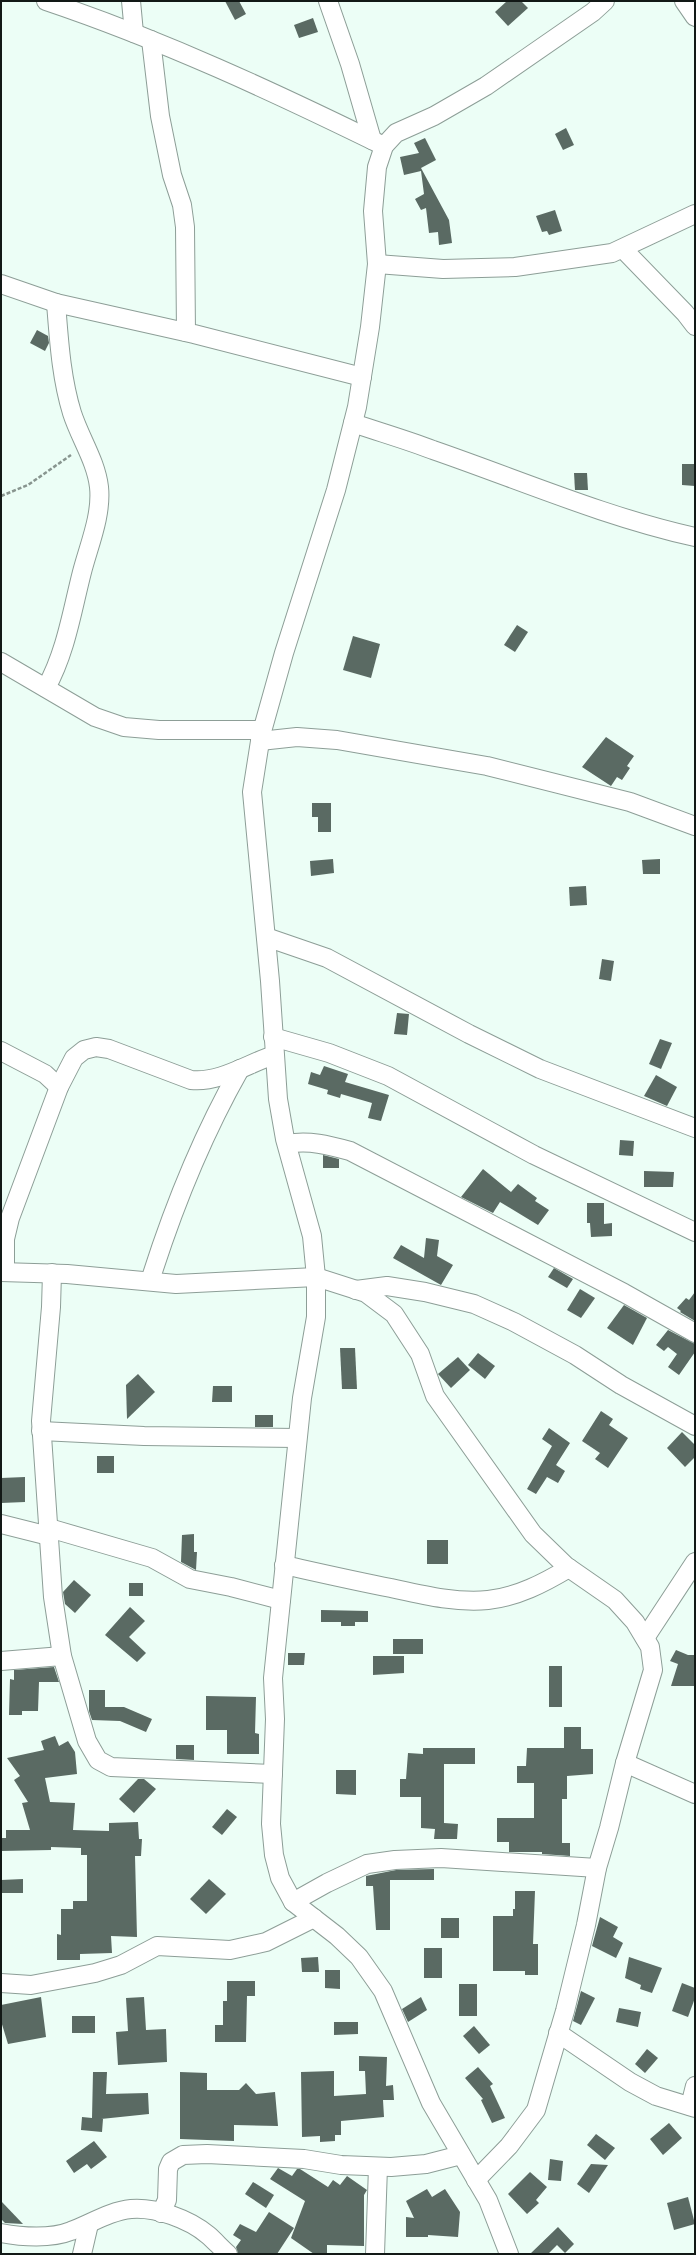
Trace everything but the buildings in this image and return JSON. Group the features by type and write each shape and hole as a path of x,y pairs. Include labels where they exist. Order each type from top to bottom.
{"street":[{"path":"46,1 151,40 295,102 378,143"},
{"path":"131,1 134,33"},
{"path":"328,1 378,143 373,210 376,264 370,328 353,423 336,490 284,653 261,736 252,792 266,937 272,1037 278,1099 287,1144 312,1236 316,1277 316,1317 297,1438 273,1678 275,1719 271,1824 274,1855 280,1878 294,1902 337,1936 359,1958 383,1990 431,2103 488,2200 509,2254"},
{"path":"378,143 434,116 486,86 593,12 605,1"},
{"path":"684,1 695,17"},
{"path":"151,40 160,116 172,175 182,205 185,227 186,332"},
{"path":"376,264 443,269 515,267 612,253 695,214"},
{"path":"623,249 685,313 695,326"},
{"path":"1,284 56,303 186,332 362,376"},
{"path":"46,688 58,668 98,514 99,488 96,471 72,414 63,380 56,303"},
{"path":"353,423 434,450 523,484 666,531 695,537"},
{"path":"1,662 94,717 124,727 337,740 487,766 630,802 695,826"},
{"path":"266,937 327,958 469,1034 540,1069 695,1128"},
{"path":"272,1037 329,1053 388,1076 534,1155 695,1232"},
{"path":"274,1055 252,1062 240,1069 204,1081 191,1080 109,1049 96,1047 84,1050 74,1058 59,1087 10,1218 5,1239 3,1272 52,1273 176,1284 316,1277 366,1293 394,1314 420,1354 435,1396 533,1534 569,1568 615,1600 635,1622 650,1647 652,1670 625,1762 609,1828 597,1868 586,1925 536,2110 508,2146 476,2180"},
{"path":"1,1051 45,1074 59,1087"},
{"path":"150,1281 161,1245 214,1115 240,1069"},
{"path":"287,1144 303,1141 327,1144 350,1151 624,1293 695,1333"},
{"path":"52,1273 41,1431 53,1597 62,1656 87,1741 98,1760 111,1767 187,1769 273,1774"},
{"path":"356,1290 387,1286 425,1292 474,1304 514,1322 575,1355 621,1385 695,1426"},
{"path":"41,1431 144,1436 297,1438"},
{"path":"1,1524 49,1532 146,1556 190,1579 231,1586 281,1600"},
{"path":"645,1638 695,1562"},
{"path":"284,1565 425,1596 462,1601 488,1600 513,1594 541,1585 569,1568"},
{"path":"1,1661 62,1656"},
{"path":"625,1762 695,1794"},
{"path":"294,1902 327,1883 367,1864 395,1860 441,1858 597,1868"},
{"path":"1,1983 31,1985 95,1973 121,1964 157,1946 230,1950 266,1942 314,1918"},
{"path":"558,2033 630,2082 656,2096 692,2107 695,2086"},
{"path":"162,2213 167,2200 168,2169 171,2162 183,2155 207,2154 304,2159 341,2165 378,2167 426,2164 461,2155"},
{"path":"376,2254 378,2167"},
{"path":"1,2232 31,2236 69,2232 113,2213 130,2209 149,2209 184,2221 208,2234 228,2254"},
{"path":"82,2254 89,2224"}],"path":[{"path":"1,496 28,485 84,445"}]}
